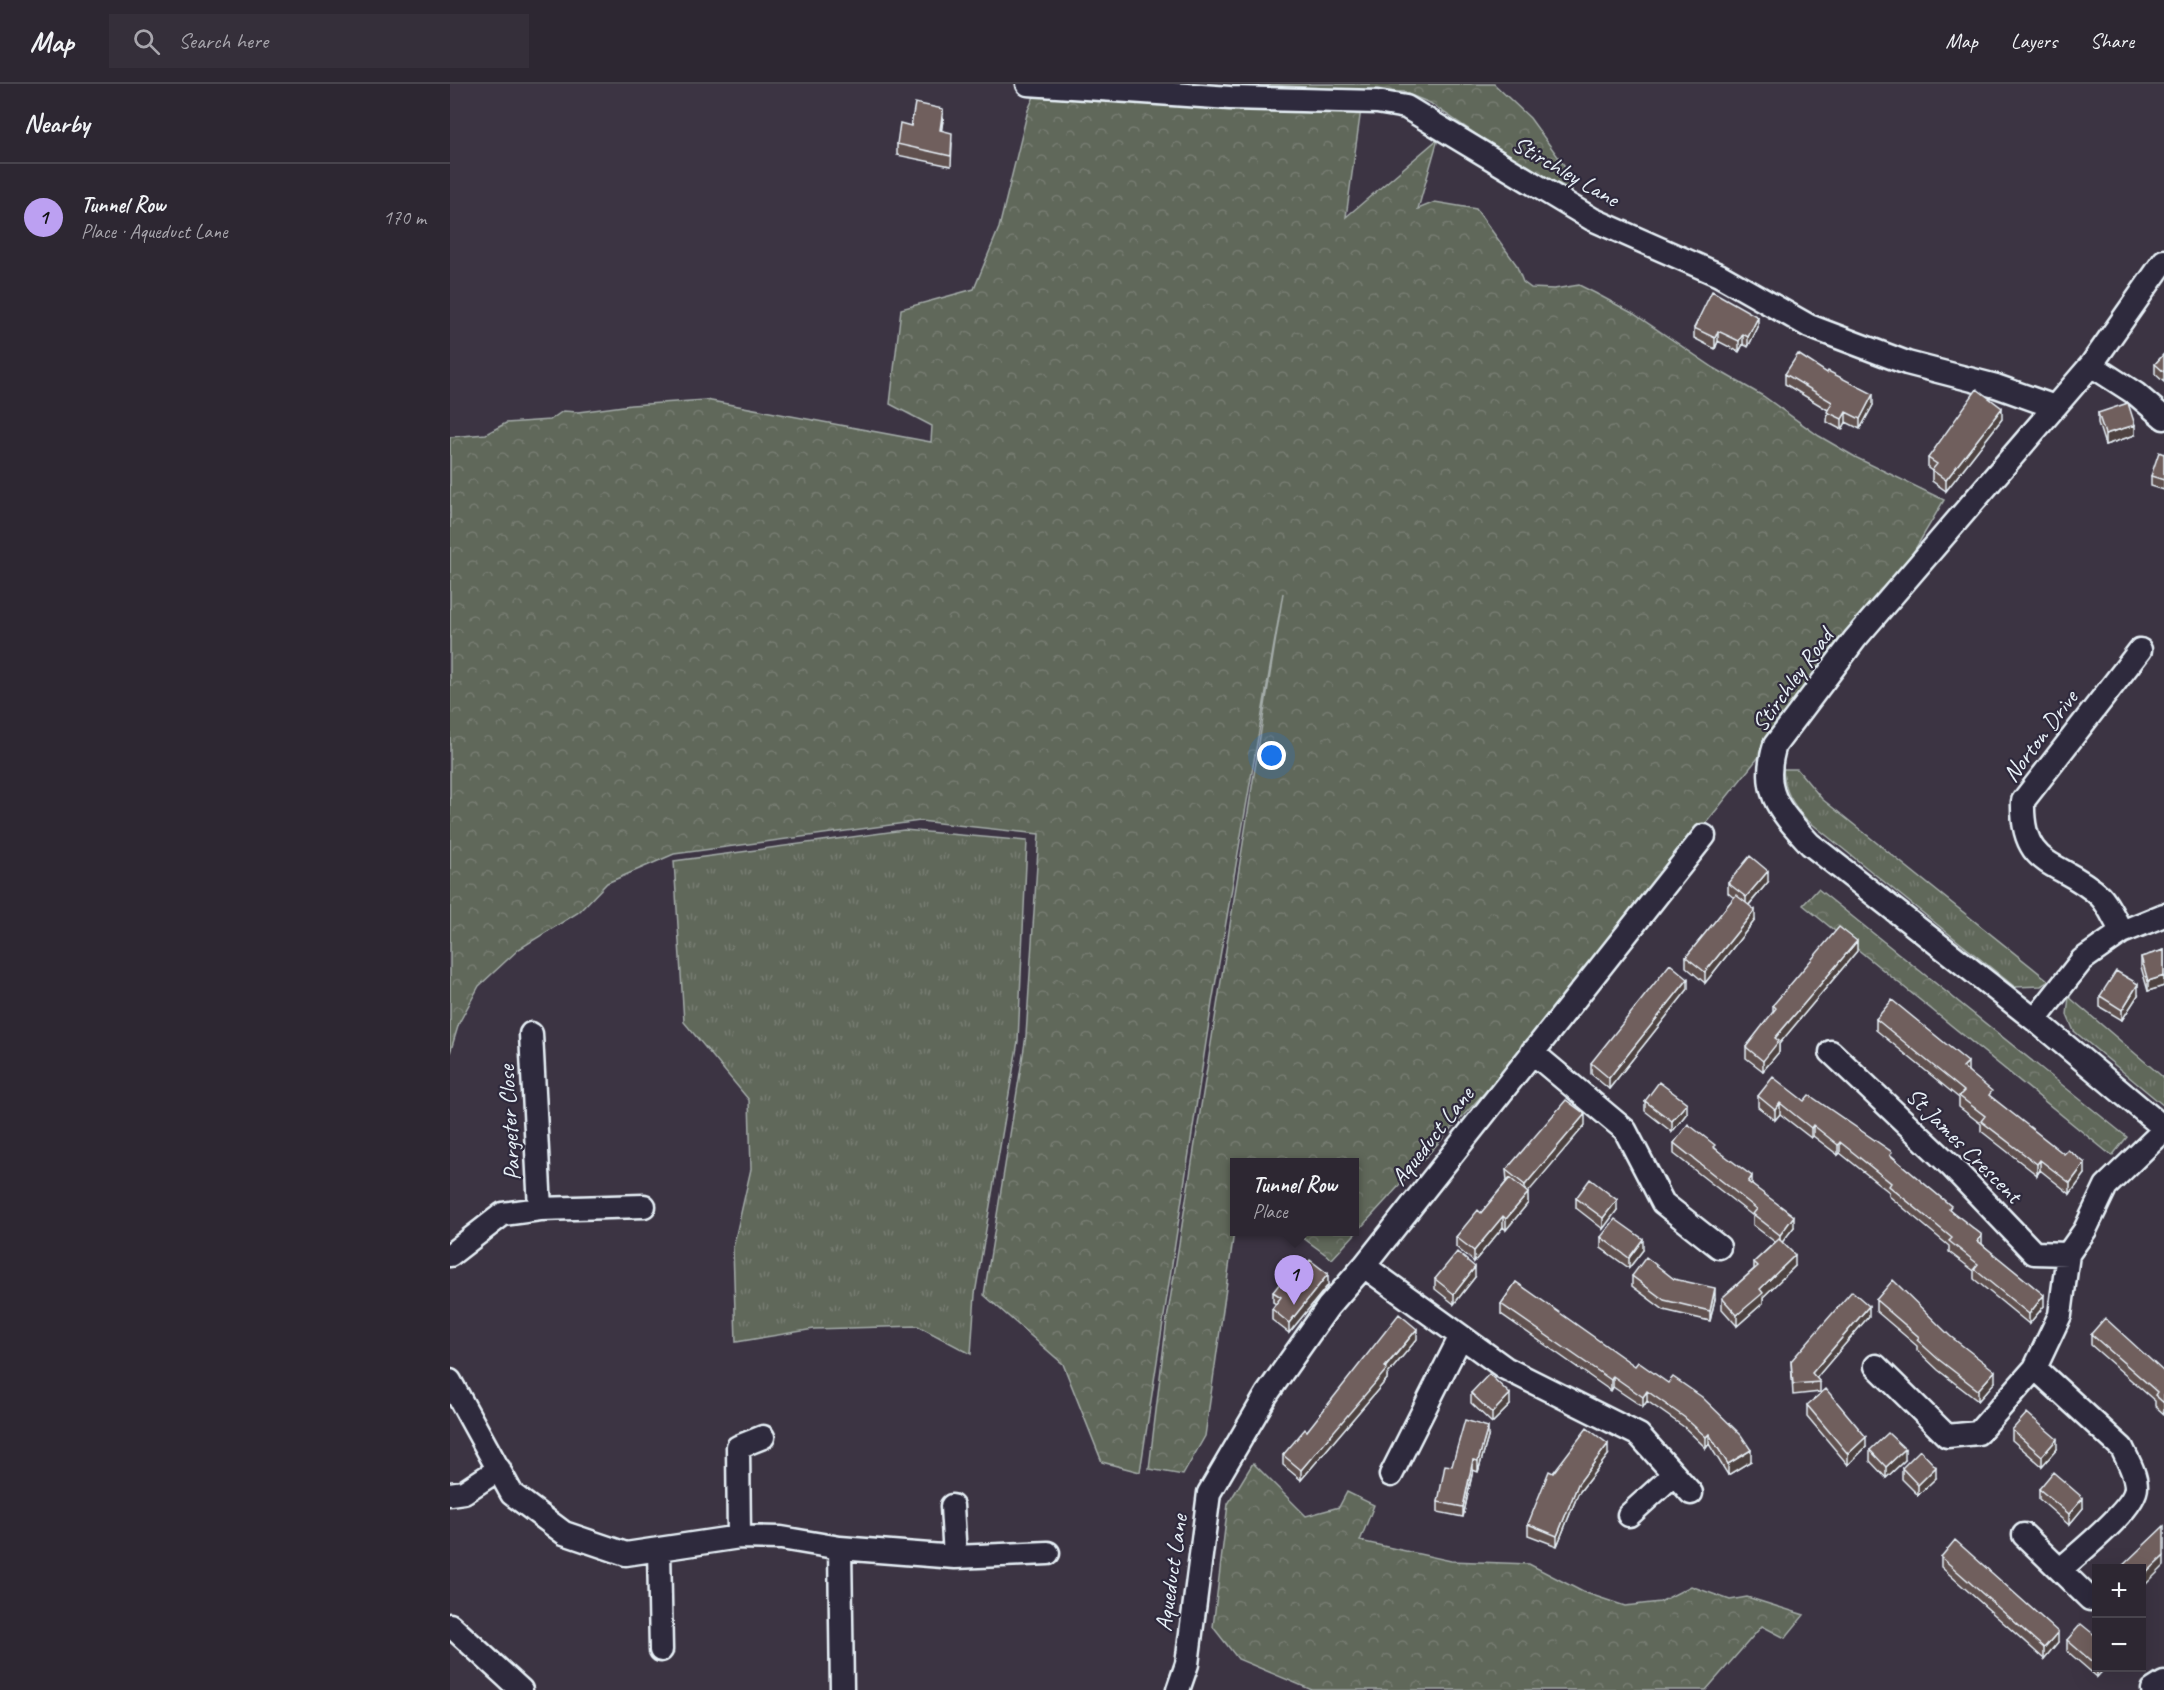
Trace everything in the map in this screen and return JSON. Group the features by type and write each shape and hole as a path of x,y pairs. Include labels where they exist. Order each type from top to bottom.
{"street":[{"name":"Stirchley Lane","path":"1028,84 1377,102 1406,107 1592,219 1719,275 1809,326 1907,363 1996,386 2055,407"},
{"name":"Stirchley Road","path":"2164,261 2091,365 1855,639 1775,746 1768,764 1770,790 1780,811 1810,844 2035,1020 2164,1129"},
{"path":"2091,365 2136,394 2164,418"},
{"name":"Norton Drive","path":"2122,932 2101,897 2035,852 2022,827 2023,801 2140,650"},
{"name":"Aqueduct Lane","path":"1178,1690 1187,1664 1199,1555 1209,1493 1267,1394 1328,1307 1364,1266 1704,836"},
{"path":"2035,1020 2082,960 2122,932 2164,915"},
{"name":"Pargeter Close","path":"531,1034 540,1209"},
{"path":"1532,1052 1625,1130 1663,1203 1719,1247"},
{"name":"St James Crescent","path":"1831,1052 1951,1166 2034,1253 2068,1254"},
{"path":"1876,1366 1947,1436 1978,1433 2035,1368 2060,1316 2068,1254 2085,1230 2106,1186 2164,1129"},
{"path":"450,1255 503,1214 540,1209 644,1206"},
{"path":"1364,1266 1505,1368 1639,1435 1691,1493"},
{"path":"1391,1475 1461,1336"},
{"path":"2035,1368 2122,1448 2136,1488 2129,1504 2061,1569"},
{"path":"450,1381 512,1494 564,1533 626,1554 739,1538 781,1538 840,1548 955,1557 1048,1553"},
{"path":"739,1538 738,1447 763,1437"},
{"path":"450,1494 464,1492 499,1469"},
{"path":"1629,1515 1673,1475"},
{"path":"952,1506 955,1557"},
{"path":"2024,1535 2090,1599"},
{"path":"840,1548 842,1690"},
{"path":"659,1549 661,1650"},
{"path":"450,1625 521,1690"},
{"path":"2153,1690 2164,1683"}],"green space":[{"path":"1250,84 1494,84 1530,118 1564,165 1572,190 1527,169 1430,103 1403,92"},
{"path":"1037,90 1362,102 1346,217 1438,139 1418,209 1435,202 1476,209 1516,264 1523,282 1531,288 1554,289 1579,285 1595,293 1634,314 1714,368 1763,396 1819,436 1857,458 1944,500 1907,563 1826,673 1529,1044 1359,1230 1359,1158 1230,1158 1230,1236 1233,1236 1205,1436 1183,1475 1149,1469 1167,1319 1283,593 1212,1003 1140,1472 1102,1462 1063,1364 984,1295 1026,1036 1039,834 920,821 674,854 607,883 579,912 519,949 479,986 459,1023 450,1053 450,437 486,434 506,423 550,420 563,411 578,412 631,405 706,400 931,442 932,426 890,404 901,309 974,289 999,228 1028,110"},
{"path":"1783,769 1797,769 1822,799 2049,981 2041,986 2015,987 1806,819 1797,808 1785,784"},
{"path":"904,830 1027,841 1018,1041 975,1294 971,1354 918,1326 814,1329 736,1342 733,1248 751,1169 749,1100 684,1022 674,861"},
{"path":"1818,889 2127,1137 2112,1156 1803,905"},
{"path":"2069,997 2164,1078 2164,1106 2074,1031 2067,1015"},
{"path":"1300,1236 1353,1236 1332,1259"},
{"path":"1253,1463 1306,1516 1339,1507 1347,1492 1374,1505 1360,1541 1451,1561 1529,1564 1583,1592 1625,1606 1660,1602 1691,1586 1730,1600 1747,1597 1804,1615 1785,1638 1762,1626 1706,1690 1312,1690 1238,1659 1213,1627 1228,1504"}],"building":[{"path":"915,103 943,109 940,130 952,133 951,156 897,144 900,123 911,126"},
{"path":"1712,291 1758,317 1748,337 1743,334 1739,341 1718,331 1715,338 1694,328"},
{"path":"1798,354 1827,373 1828,371 1873,394 1860,419 1846,412 1842,419 1827,412 1832,402 1785,374"},
{"path":"2164,354 2164,372 2155,364"},
{"path":"1977,389 2002,408 1946,480 1932,470 1937,464 1928,458"},
{"path":"2128,403 2135,425 2105,434 2098,413"},
{"path":"2159,452 2164,454 2164,480 2151,476"},
{"path":"1750,856 1768,871 1746,897 1728,883"},
{"path":"1736,895 1755,910 1705,972 1686,957"},
{"path":"1839,927 1857,941 1775,1038 1779,1041 1763,1061 1746,1047 1776,1008 1773,1005"},
{"path":"2164,950 2164,976 2148,981 2141,957"},
{"path":"1670,964 1688,979 1609,1078 1591,1063"},
{"path":"2116,971 2138,984 2122,1010 2100,996"},
{"path":"1892,1000 1968,1062 1963,1067 1992,1091 1989,1095 2064,1154 2068,1150 2085,1163 2070,1183 2040,1160 2037,1164 1981,1121 1985,1116 1959,1096 1964,1091 1876,1019"},
{"path":"1773,1077 1804,1101 1809,1095 1892,1152 1890,1155 1951,1206 1949,1209 1982,1235 1978,1241 2044,1295 2029,1314 1974,1269 1978,1264 1949,1241 1952,1238 1889,1186 1891,1183 1840,1142 1838,1145 1813,1125 1811,1128 1780,1103 1775,1110 1758,1096"},
{"path":"1659,1082 1687,1103 1672,1121 1645,1101"},
{"path":"1566,1100 1585,1114 1525,1185 1506,1170"},
{"path":"1688,1124 1715,1145 1713,1147 1752,1176 1748,1182 1794,1216 1780,1235 1753,1214 1757,1209 1674,1143"},
{"path":"1510,1178 1528,1193 1506,1219 1503,1216 1474,1251 1456,1237 1478,1210 1481,1213"},
{"path":"1590,1179 1617,1200 1603,1218 1576,1198"},
{"path":"1615,1219 1643,1239 1629,1258 1601,1237"},
{"path":"1779,1239 1795,1255 1760,1289 1763,1293 1737,1315 1722,1298 1758,1266 1754,1262"},
{"path":"1457,1252 1475,1267 1454,1294 1435,1279"},
{"path":"1646,1257 1674,1279 1715,1288 1710,1311 1664,1300 1632,1276"},
{"path":"1310,1260 1328,1274 1289,1323 1272,1309 1281,1297 1273,1292 1284,1278 1292,1284"},
{"path":"1893,1280 1950,1336 1995,1371 1978,1390 1938,1359 1917,1340 1919,1337 1876,1300"},
{"path":"1516,1282 1635,1366 1638,1362 1668,1383 1673,1377 1702,1397 1741,1435 1751,1450 1728,1464 1709,1434 1706,1437 1684,1417 1647,1391 1643,1397 1613,1376 1611,1380 1501,1304"},
{"path":"1852,1291 1869,1306 1812,1373 1820,1382 1793,1384 1791,1361"},
{"path":"1399,1314 1417,1329 1385,1367 1387,1369 1301,1470 1283,1455 1305,1429 1307,1431"},
{"path":"2105,1318 2164,1372 2164,1403 2155,1395 2157,1392 2091,1334"},
{"path":"1489,1374 1510,1394 1492,1413 1471,1393"},
{"path":"1826,1389 1866,1437 1848,1454 1807,1405"},
{"path":"2027,1413 2057,1439 2042,1456 2012,1430"},
{"path":"1465,1420 1488,1427 1478,1461 1473,1460 1463,1507 1438,1502 1445,1465 1452,1466"},
{"path":"1587,1428 1608,1444 1578,1484 1557,1536 1528,1524 1549,1471 1553,1473"},
{"path":"1888,1433 1905,1449 1886,1467 1870,1450"},
{"path":"1920,1450 1936,1467 1918,1485 1902,1468"},
{"path":"2053,1472 2083,1498 2069,1514 2039,1489"},
{"path":"2164,1526 2164,1556 2146,1573 2146,1564 2124,1564"},
{"path":"1955,1540 2058,1632 2044,1648 1941,1557"},
{"path":"2081,1624 2092,1633 2092,1662 2067,1640"}],"place":[{"name":"Tunnel Row","path":"1294,1305"}]}
